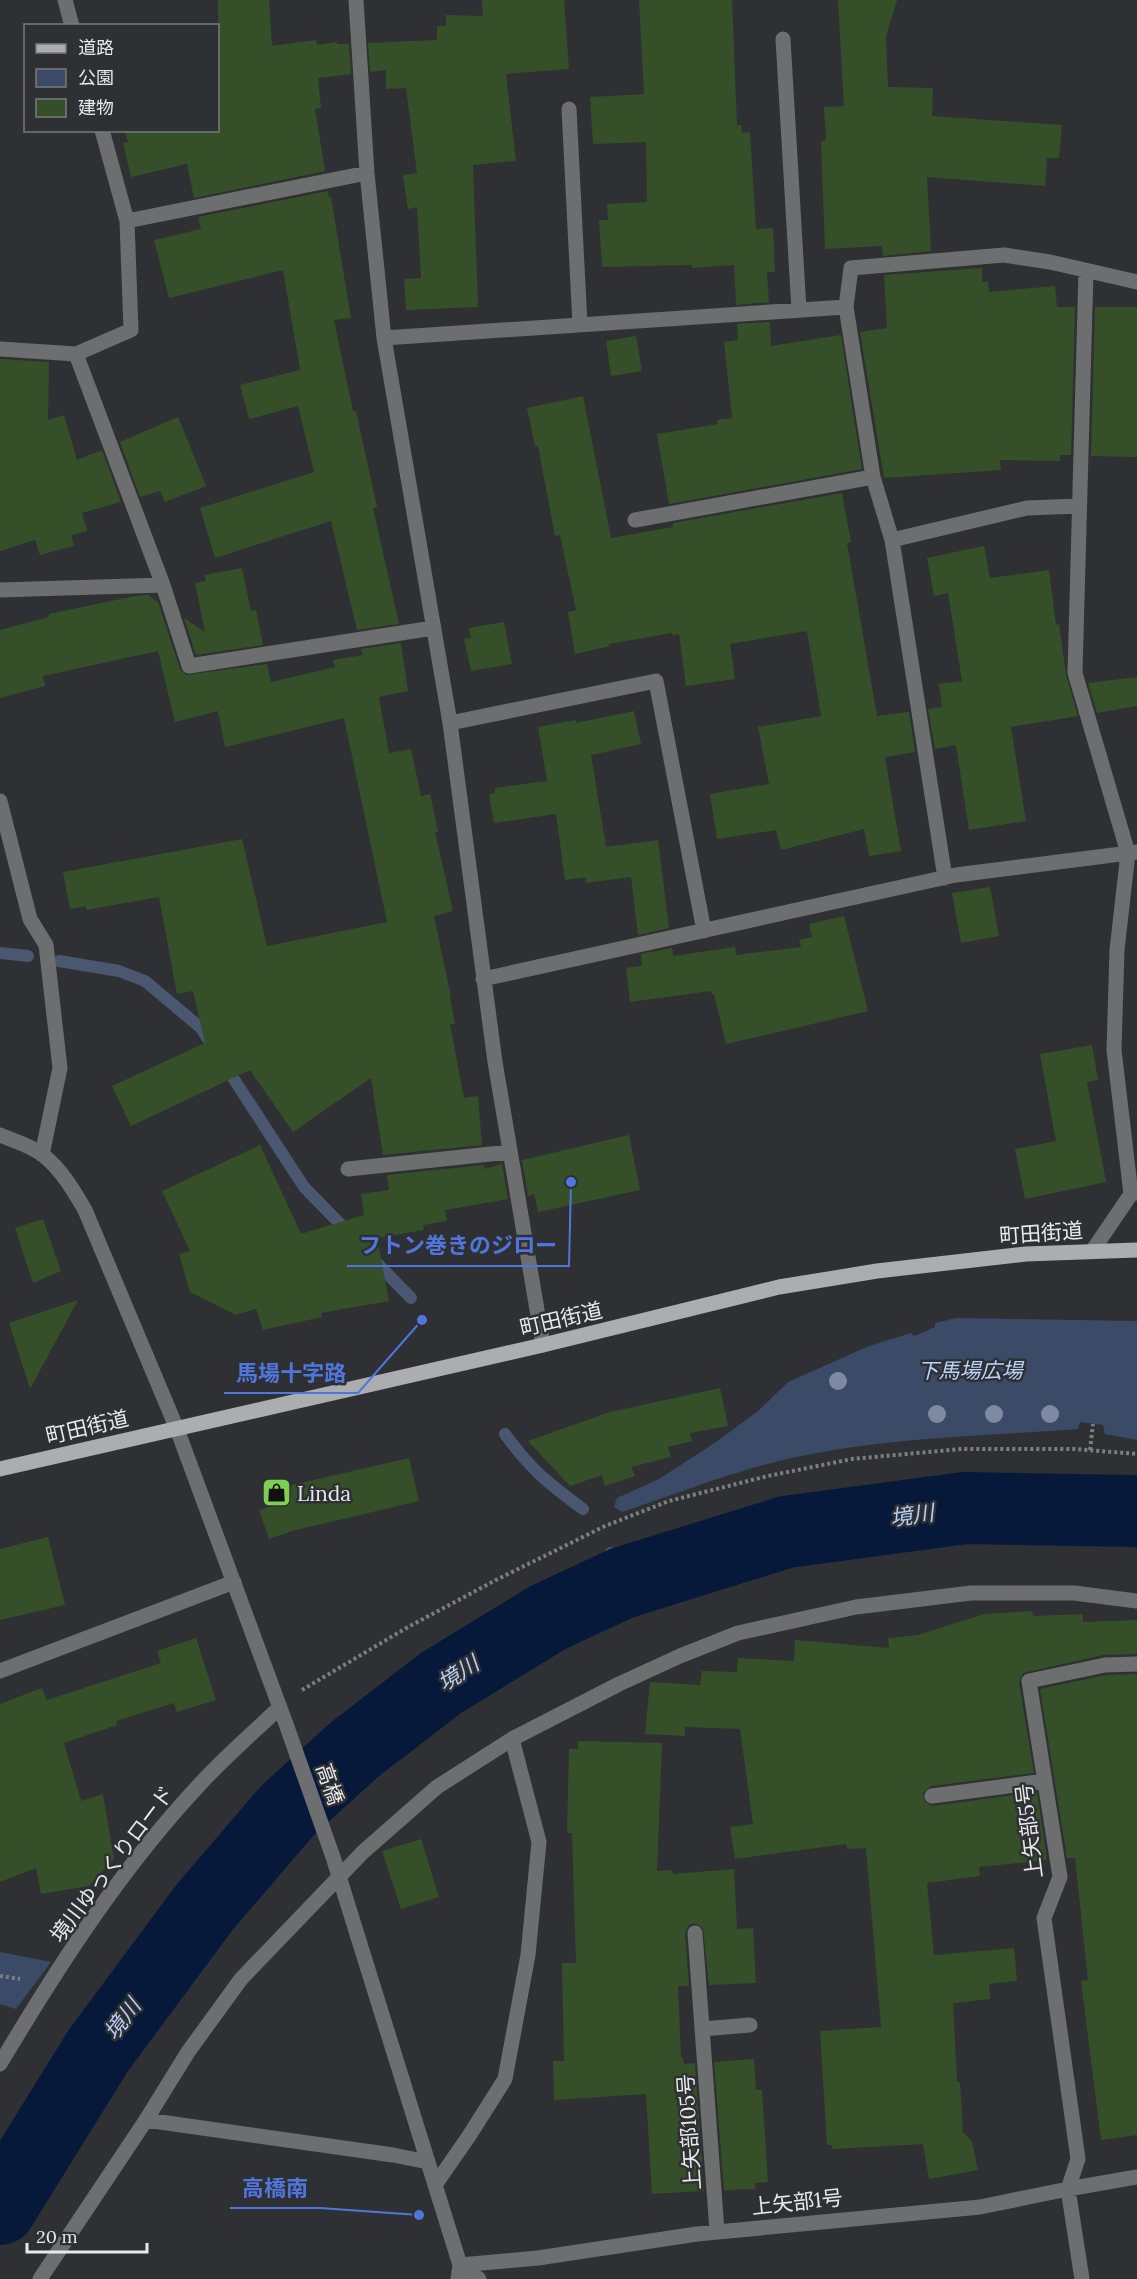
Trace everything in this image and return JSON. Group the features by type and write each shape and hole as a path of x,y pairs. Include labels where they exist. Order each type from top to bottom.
{"main road":[{"name":"町田街道","path":"0,1469 543,1345 779,1287 877,1271 1026,1254 1137,1250"}],"street":[{"path":"65,0 71,24"},
{"path":"356,0 367,173 384,338 450,723 495,1062 543,1345"},
{"path":"783,39 799,310"},
{"path":"569,109 580,325"},
{"path":"0,349 76,354 131,330 127,221 103,132"},
{"path":"127,221 367,173"},
{"path":"945,878 892,540 873,477 846,307 851,268 1004,255 1050,262 1137,282"},
{"path":"1086,271 1075,673 1133,852 1117,950 1114,1050 1134,1193 1093,1250"},
{"path":"384,338 846,307"},
{"path":"76,354 163,585 189,666 434,628"},
{"path":"635,520 873,477"},
{"path":"892,540 1027,508 1079,506"},
{"path":"0,590 163,585"},
{"path":"450,723 656,681 704,930"},
{"path":"0,801 30,919 46,945 60,1068 42,1155 21,1143 0,1135"},
{"path":"483,979 945,878 1133,852"},
{"path":"348,1169 510,1152"},
{"name":"高橋","path":"42,1155 72,1189 85,1210 177,1429 340,1877 435,2185 459,2272"},
{"path":"0,1671 234,1582"},
{"path":"40,2279 146,2120 188,2052 241,1979 363,1852 437,1787 512,1739 619,1684 738,1633 856,1607 970,1593 1074,1593 1137,1601"},
{"name":"上矢部5号","path":"1068,2188 1078,2159 1044,1918 1060,1877 1029,1681 1105,1665 1137,1664"},
{"name":"境川ゆっくりロード","path":"0,2064 49,1983 149,1843 202,1782 280,1707"},
{"path":"435,2185 505,2079 528,1955 539,1842 512,1739"},
{"path":"932,1796 1045,1781"},
{"name":"上矢部105号","path":"695,1933 717,2231"},
{"path":"702,2030 750,2025"},
{"path":"146,2120 428,2162"},
{"name":"上矢部1号","path":"459,2272 717,2231 980,2207 1068,2188 1137,2177"},
{"path":"1068,2188 1082,2279"},
{"path":"459,2272 479,2279"}],"path":[{"path":"1090,1450 1093,1424"},
{"path":"280,1707 331,1672 496,1580 604,1526 669,1501 768,1476 852,1459 961,1449 1090,1450 1137,1454"}],"green space":[{"name":"下馬場広場","path":"956,1318 1137,1321 1137,1440 1105,1434 1103,1425 1080,1422 1078,1429 874,1444 806,1455 759,1466 622,1512 614,1507 617,1498 659,1479 716,1442 758,1411 788,1382 869,1346 911,1333 914,1336 935,1327 935,1323"},
{"path":"0,1952 51,1962 16,2009 0,2004"}],"building":[{"path":"218,0 269,0 272,46 316,40 317,45 337,42 337,44 349,44 351,74 318,78 321,108 315,109 325,171 194,198 187,164 131,177 123,143 128,142 126,132 219,132"},
{"path":"482,0 564,0 569,69 506,74 516,161 473,165 478,307 406,310 404,279 421,278 417,207 408,209 403,175 417,173 406,88 386,89 386,70 370,72 368,43 437,40 437,26 446,26 446,15 483,16"},
{"path":"639,0 732,0 737,125 741,125 742,133 750,132 756,229 773,228 775,272 767,272 769,302 736,305 734,265 692,268 692,265 602,267 599,220 608,220 607,204 647,202 646,142 593,144 590,97 644,94"},
{"path":"838,0 897,0 886,37 888,87 933,88 932,116 1062,125 1059,158 1047,158 1045,186 927,177 931,251 883,256 882,246 825,249 821,141 826,140 824,107 844,106"},
{"path":"328,191 331,197 351,318 334,320 353,411 356,411 377,507 373,508 399,624 357,630 331,521 215,558 200,508 314,472 298,406 249,419 240,385 300,370 283,270 169,298 154,240 201,229 198,217"},
{"path":"982,268 982,282 988,282 989,292 1055,286 1057,307 1075,307 1071,455 1060,455 1060,461 1000,460 1001,470 884,478 860,332 887,328 884,275"},
{"path":"1095,307 1137,307 1137,457 1091,456"},
{"path":"770,322 771,346 841,335 862,469 669,504 657,434 718,424 717,420 732,418 724,342 738,340 737,324"},
{"path":"636,336 642,371 611,376 606,341"},
{"path":"0,359 49,362 48,420 64,415 77,460 102,450 121,502 82,513 87,531 71,535 74,546 40,555 35,540 0,551"},
{"path":"583,396 611,538 673,527 673,523 842,493 851,542 847,543 877,716 909,712 915,752 885,757 901,851 869,856 864,829 781,850 776,830 717,839 710,794 769,784 758,727 821,716 807,631 730,644 735,679 686,686 679,634 673,636 672,633 609,644 610,646 575,654 568,612 576,610 560,535 555,536 538,446 535,446 527,408"},
{"path":"178,417 206,486 165,502 160,491 140,497 120,442"},
{"path":"984,546 990,578 1049,570 1056,625 1059,624 1066,675 1078,716 1011,727 1026,821 969,830 956,745 935,749 928,709 942,707 939,684 962,681 948,593 934,596 927,558"},
{"path":"242,568 251,611 256,610 263,645 196,655 184,618 205,632 195,583 206,581 204,575"},
{"path":"148,595 158,602 180,669 186,675 267,664 271,682 335,667 333,660 363,655 361,649 401,643 408,691 379,697 389,753 411,749 421,796 430,794 438,832 435,832 453,911 434,916 455,1024 450,1024 464,1098 478,1096 482,1145 383,1155 371,1078 293,1132 250,1070 131,1126 112,1086 205,1043 193,991 177,994 159,897 86,910 86,906 70,909 63,872 242,839 267,946 387,922 344,718 225,747 218,711 175,722 158,651 43,676 45,686 0,698 0,630 49,617 49,614"},
{"path":"504,622 512,664 471,671 464,639 471,638 469,628"},
{"path":"1137,677 1137,706 1097,713 1088,683"},
{"path":"634,711 641,744 591,755 606,847 658,840 669,928 638,935 631,877 586,883 586,877 565,880 556,814 494,823 489,794 495,793 495,788 547,781 538,727 576,720 576,723"},
{"path":"990,887 999,936 961,943 952,893"},
{"path":"844,916 868,1011 726,1044 714,994 712,995 711,991 630,1002 626,968 642,966 641,954 672,948 673,956 735,947 736,955 801,947 799,940 812,937 809,924"},
{"path":"1092,1045 1098,1080 1087,1082 1106,1182 1025,1199 1015,1149 1056,1141 1040,1054"},
{"path":"629,1135 640,1190 538,1212 534,1194 528,1196 522,1160"},
{"path":"260,1145 301,1234 364,1215 361,1194 389,1190 387,1175 484,1165 485,1169 502,1164 508,1199 445,1210 447,1221 423,1225 424,1230 377,1238 389,1301 321,1313 322,1317 263,1330 256,1309 236,1315 190,1292 179,1254 190,1251 162,1191"},
{"path":"43,1219 61,1271 33,1283 15,1228"},
{"path":"78,1300 30,1389 9,1323"},
{"path":"720,1388 728,1426 690,1433 692,1441 668,1447 671,1457 631,1467 635,1476 605,1486 602,1475 570,1486 528,1441 610,1412"},
{"path":"409,1458 419,1501 292,1531 269,1539 259,1510 275,1505 270,1490"},
{"path":"48,1537 65,1605 0,1620 0,1549"},
{"path":"1032,1611 1033,1616 1083,1614 1083,1622 1137,1620 1137,1654 1103,1655 1023,1673 1019,1683 1034,1773 931,1786 923,1793 925,1802 933,1806 1037,1792 1047,1860 979,1867 980,1876 927,1883 934,1955 1014,1948 1017,1981 989,1984 990,1999 953,2003 957,2082 960,2082 963,2132 972,2142 978,2170 929,2179 923,2144 832,2149 832,2145 827,2145 820,2031 881,2027 866,1848 847,1849 846,1844 735,1859 730,1827 753,1824 740,1729 685,1727 685,1736 645,1734 650,1682 700,1685 702,1671 737,1672 738,1658 794,1661 795,1640 889,1648 888,1638 918,1635 984,1614"},
{"path":"196,1638 216,1700 177,1712 174,1703 116,1721 117,1725 64,1743 81,1801 103,1794 114,1859 89,1886 41,1894 36,1868 0,1882 0,1704 42,1688 47,1700 161,1663 157,1651"},
{"path":"1137,1674 1137,2135 1101,2140 1081,1981 1088,1980 1075,1858 1067,1858 1040,1689 1106,1675"},
{"path":"578,1741 662,1743 657,1871 672,1870 673,1874 734,1869 737,1929 753,1928 756,1983 709,1985 703,1928 694,1923 689,1925 685,1933 689,1986 678,1986 681,2057 683,2057 684,2064 695,2063 704,2191 652,2194 646,2094 554,2100 553,2061 564,2061 562,1963 576,1963 572,1833 567,1833 569,1749 578,1749"},
{"path":"421,1839 439,1897 401,1909 382,1851"},
{"path":"754,2059 756,2090 762,2090 768,2182 755,2183 755,2189 724,2190 714,2062"}],"waterway":[{"path":"0,953 28,956"},
{"path":"59,961 119,971 145,981 201,1028 210,1042"},
{"path":"224,1064 304,1187 349,1233"},
{"path":"373,1259 411,1298"},
{"path":"505,1434 541,1475 583,1509"},
{"name":"境川","path":"0,2209 98,2051 204,1908 287,1811 354,1750 441,1683 547,1618 622,1583 786,1532 965,1508 1137,1511"},
{"path":"611,1553 622,1583"}],"place":[{"name":"フトン巻きのジロー","path":"571,1182"},
{"name":"馬場十字路","path":"422,1320"},
{"name":"Linda","path":"276,1493"},
{"name":"高橋南","path":"419,2215"}]}
